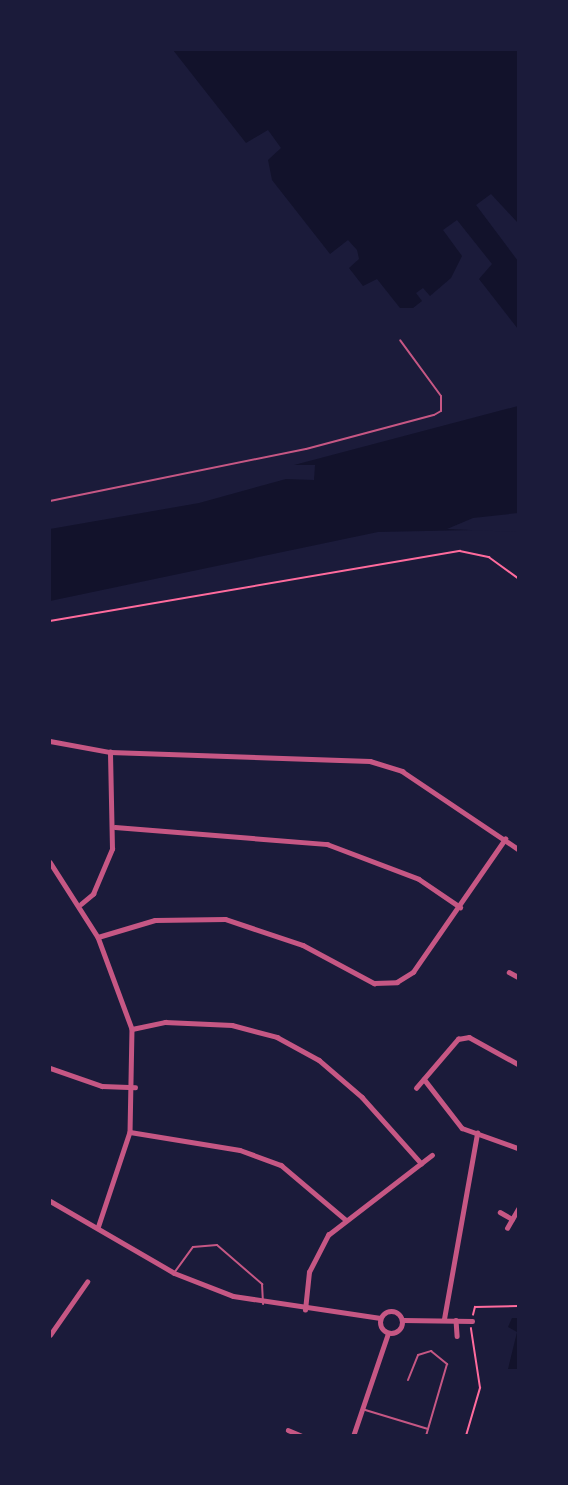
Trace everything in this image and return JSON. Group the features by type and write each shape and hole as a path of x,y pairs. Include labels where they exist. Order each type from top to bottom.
{"street":[{"path":"50,741 110,752 370,761 402,771 519,849"},
{"path":"81,904 93,894 110,858 115,827 110,752"},
{"path":"115,827 327,844 419,879 460,907"},
{"path":"98,937 155,920 225,919 303,945 374,983 397,982 413,972 505,839"},
{"path":"50,862 81,904 98,937 132,1029 135,1087 130,1131 98,1228"},
{"path":"509,972 518,975"},
{"path":"132,1029 165,1022 232,1025 277,1037 319,1060 362,1097 421,1164"},
{"path":"416,1088 458,1039 469,1037 519,1064"},
{"path":"50,1068 102,1086 135,1087"},
{"path":"424,1079 462,1128 519,1148"},
{"path":"130,1131 240,1150 281,1165 346,1220"},
{"path":"444,1319 477,1133"},
{"path":"305,1310 318,1248 346,1220 432,1155"},
{"path":"50,1201 174,1273 263,1304 380,1318"},
{"path":"507,1228 519,1209"},
{"path":"500,1212 512,1218"},
{"path":"50,1335 87,1282"},
{"path":"380,1318 388,1310 403,1320 472,1321"},
{"path":"353,1436 388,1333 380,1318"},
{"path":"388,1333 396,1332 403,1320"},
{"path":"456,1320 457,1336"},
{"path":"288,1430 302,1436"}],"lane":[{"path":"50,501 306,449 434,416 441,411 441,396 400,339"},
{"path":"174,1273 193,1247 217,1245 262,1284 263,1304"},
{"path":"408,1380 418,1355 431,1352 447,1364 426,1436"},
{"path":"362,1409 428,1430"}],"path":[{"path":"50,621 460,552 489,557 519,578"},
{"path":"466,1436 480,1388 472,1321 475,1307 519,1306"}],"shaded area":[{"path":"173,50 518,50 518,223 491,194 476,205 518,261 518,329 479,279 492,264 457,220 443,230 462,256 451,278 430,296 423,288 416,293 422,301 413,308 400,308 377,279 363,286 349,268 359,259 357,250 348,240 330,254 272,180 268,160 281,148 268,130 246,143"},
{"path":"518,406 518,529 378,532 50,601 50,529 199,503 286,479 314,480 315,465 294,465"},
{"path":"512,1318 518,1318 518,1369 508,1369 517,1332 508,1327"}],"pier":[{"path":"518,513 518,532 447,529 473,518"}]}
